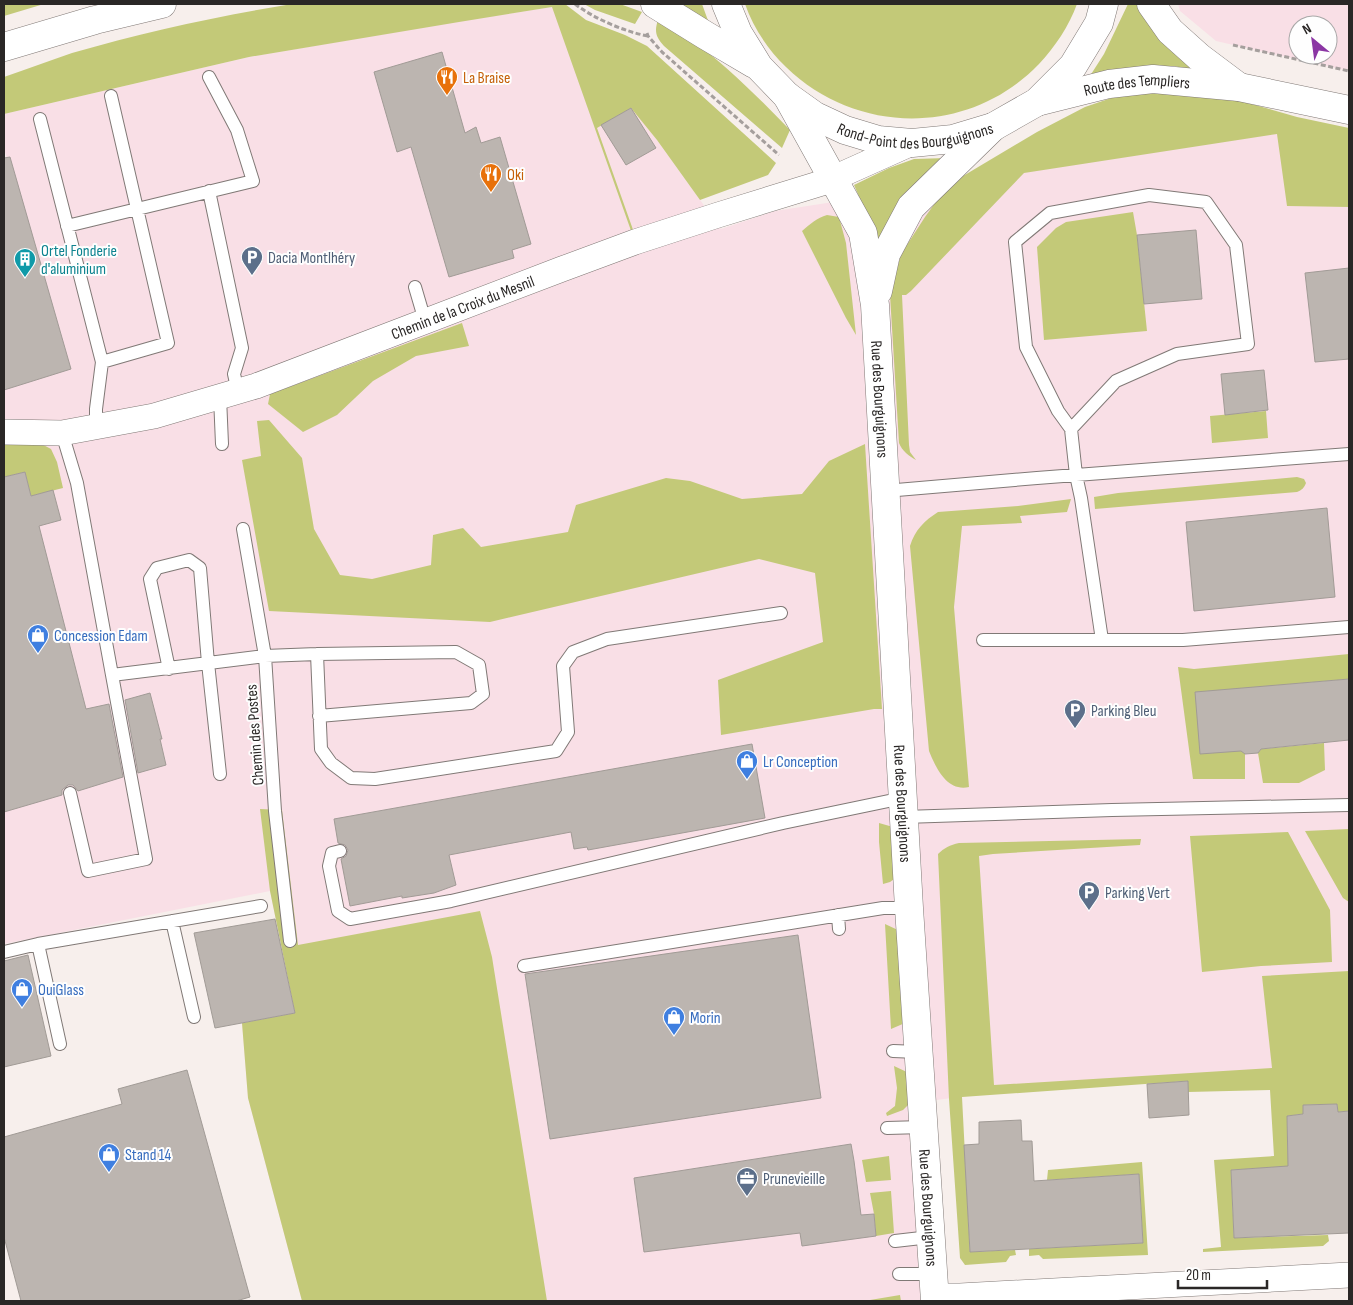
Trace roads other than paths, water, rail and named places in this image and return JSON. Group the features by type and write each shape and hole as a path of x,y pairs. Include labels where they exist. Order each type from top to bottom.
{"street":[{"path":"4,48 95,20 162,4"},
{"path":"655,4 758,67"},
{"name":"Rond-Point des Bourguignons","path":"726,4 738,33 758,67 787,96 815,116 845,130 878,140 912,143 953,140 993,128 1037,102 1073,66 1098,23 1104,4"},
{"name":"Route des Templiers","path":"1152,4 1170,31 1199,57 1239,87"},
{"name":"Route des Templiers","path":"1037,102 1109,84 1153,79 1239,87 1349,110"},
{"name":"Rue des Bourguignons","path":"787,96 863,233 875,305 909,908 905,1052 923,1127 934,1290"},
{"name":"Rue des Bourguignons","path":"875,305 886,254 911,207 993,128"},
{"name":"Chemin de la Croix du Mesnil","path":"4,432 62,433 96,427 154,416 256,386 557,270 635,242 833,178 912,143"},
{"path":"934,1290 960,1296 1349,1275"}],"lane":[{"path":"67,226 253,181 237,130 209,77"},
{"path":"102,362 168,343 111,96"},
{"path":"40,119 102,362 96,409 96,427"},
{"path":"209,191 242,348 229,394 222,444"},
{"path":"1071,429 1116,381 1177,354 1248,344 1236,245 1206,202 1150,195 1050,213 1016,242 1026,347 1058,411 1071,429 1076,475 1102,640"},
{"path":"415,287 425,321"},
{"path":"62,433 77,483 146,859 88,871 70,793"},
{"path":"885,491 1349,454"},
{"name":"Chemin des Postes","path":"243,529 265,656 276,811 290,941"},
{"path":"169,669 150,579 157,568 188,560 200,568 220,774"},
{"path":"317,654 320,749 330,763 351,778 375,779 556,751 568,732 563,666 574,652 607,639 781,613"},
{"path":"983,640 1184,640 1349,627"},
{"path":"112,676 265,656 317,654 456,652 479,665 483,694 471,703 319,716"},
{"path":"340,850 332,853 330,866 338,911 350,919 451,901 782,823 903,808 1112,810 1349,805"},
{"path":"4,952 38,944 261,906"},
{"path":"524,966 883,908 909,908"},
{"path":"838,915 839,929"},
{"path":"172,921 194,1017"},
{"path":"38,944 60,1044"},
{"path":"887,1128 923,1127"},
{"path":"895,1241 930,1237"},
{"path":"899,1274 934,1290"}],"place":[{"name":"La Braise","path":"447,96"},
{"name":"Oki","path":"491,193"},
{"name":"Dacia Montlhéry","path":"252,276"},
{"name":"Ortel Fonderie d'aluminium","path":"25,278"},
{"name":"Concession Edam","path":"38,654"},
{"name":"Parking Bleu","path":"1075,729"},
{"name":"Lr Conception","path":"747,780"},
{"name":"Parking Vert","path":"1089,911"},
{"name":"OuiGlass","path":"22,1008"},
{"name":"Morin","path":"674,1036"},
{"name":"Stand 14","path":"109,1173"},
{"name":"Prunevieille","path":"747,1197"}]}
